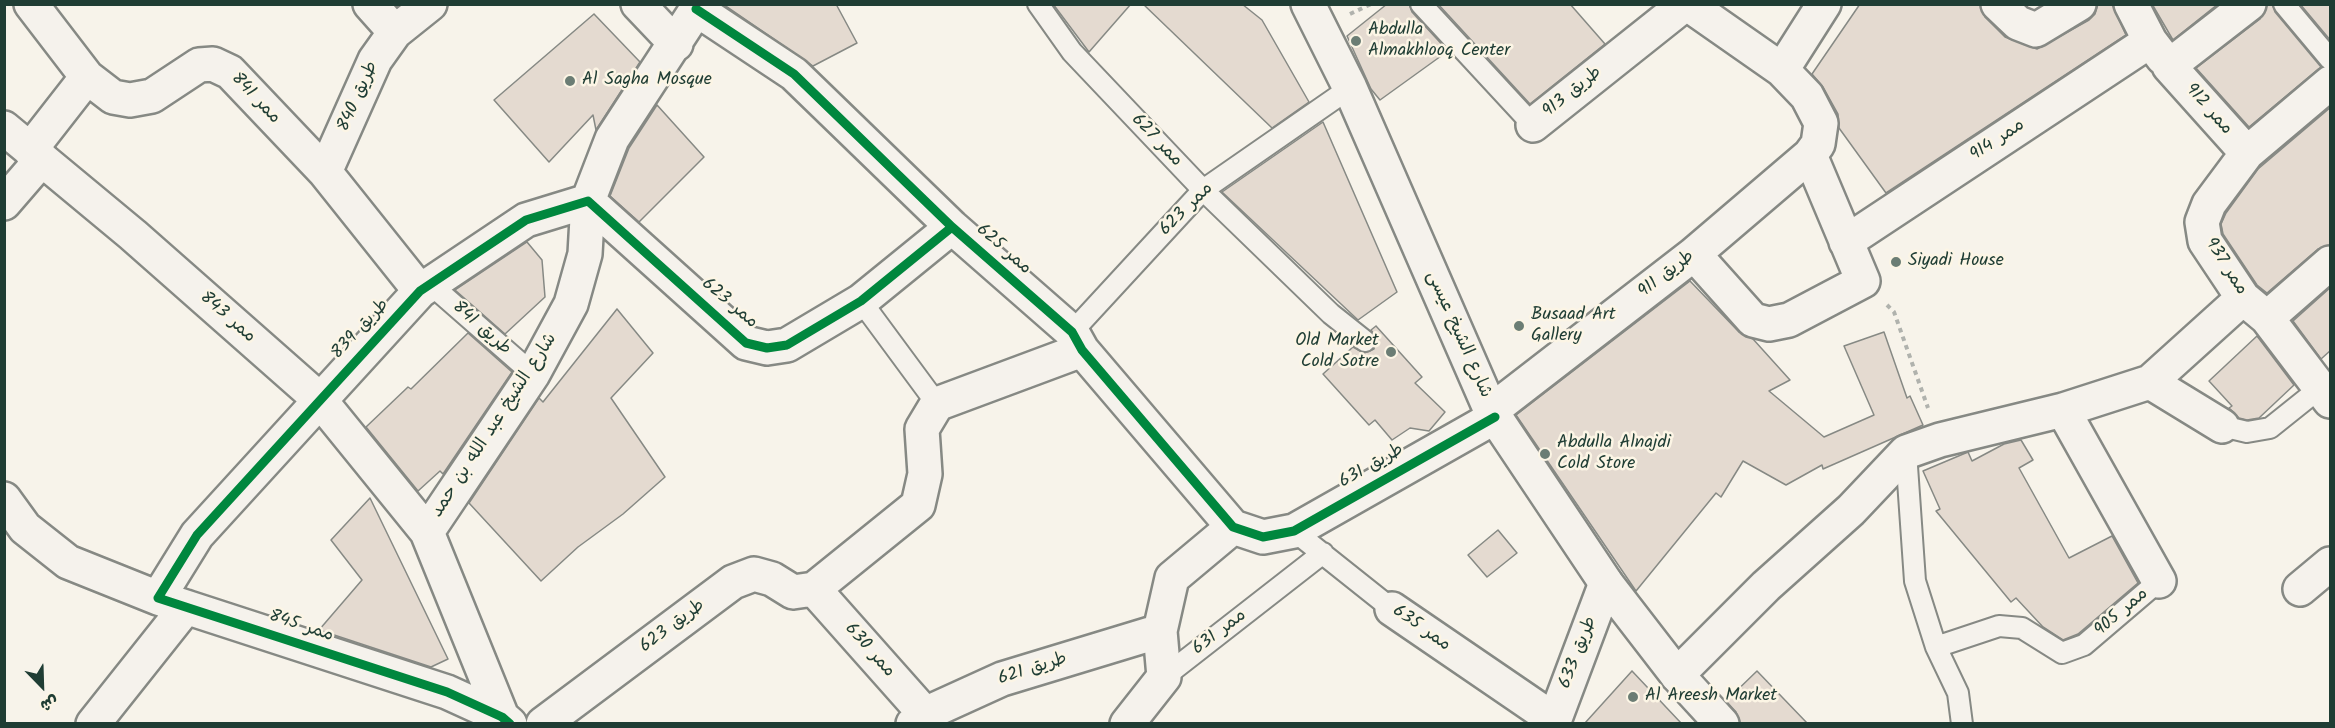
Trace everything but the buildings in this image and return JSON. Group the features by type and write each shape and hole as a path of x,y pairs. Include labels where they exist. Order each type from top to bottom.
{"street":[{"name":"ممر 841","path":"31,4 87,77 113,97 130,100 152,96 199,65 213,64 230,72 325,172 425,287"},
{"path":"370,4 395,32"},
{"name":"طريق 840","path":"325,172 375,60 395,32 430,4"},
{"path":"638,4 676,44"},
{"name":"شارع الشيخ عيسى","path":"1308,4 1350,88 1493,414 1606,584 1677,675 1722,723"},
{"path":"1782,70 1824,4"},
{"path":"1998,4 2018,23 2036,30 2079,4"},
{"name":"ممر 912","path":"2132,4 2150,41 2169,66 2247,153"},
{"path":"2169,66 2249,4"},
{"name":"طريق 913","path":"1533,125 1680,8 1689,5 1724,14 1807,96 1821,123"},
{"name":"شارع الشيخ عبد الله بن حمد","path":"504,721 427,532 533,374 571,304 585,254 588,201 612,139 698,7"},
{"name":"ممر 625","path":"698,7 794,74 952,227 1077,341 1263,532"},
{"name":"ممر 914","path":"1846,242 2150,41"},
{"path":"4,203 87,77"},
{"name":"ممر 937","path":"2325,395 2205,241 2202,222 2209,204 2247,153 2331,83"},
{"name":"طريق 911","path":"1493,414 1694,254 1810,155 1818,144 1821,123"},
{"name":"ممر 843","path":"4,128 319,399 427,532"},
{"path":"1694,254 1753,320 1769,324 1789,320 1863,281 1810,155"},
{"name":"ممر 623","path":"588,201 746,343 767,348 788,345 861,301 952,227"},
{"name":"طريق 839","path":"172,602 197,535 319,399 425,287 526,220 588,201"},
{"path":"1677,675 1766,586 1851,510 1906,452 1940,440 2063,410 2150,382 2255,308 2331,263"},
{"name":"ممر 623","path":"937,404 1077,341"},
{"path":"2150,382 2222,426"},
{"path":"814,589 918,505 925,474 922,429 937,404"},
{"name":"ممر 905","path":"2063,410 2159,581"},
{"name":"طريق 631","path":"1263,532 1493,414"},
{"name":"ممر 845","path":"4,499 15,537 68,562 172,602 447,693 504,721"},
{"path":"1164,677 1160,631 1172,578 1263,532"},
{"path":"2300,590 2331,564"},
{"name":"طريق 623","path":"543,723 733,582 754,574 772,579 793,592 814,589"},
{"name":"طريق 633","path":"1554,722 1606,584"},
{"name":"ممر 630","path":"814,589 919,719"},
{"path":"93,723 172,602"},
{"name":"ممر 635","path":"1392,609 1554,722"},
{"name":"طريق 621","path":"919,719 1002,679 1160,631"},
{"name":"ممر 631","path":"1127,723 1164,677"}],"lane":[{"name":"ممر 627","path":"1038,4 1072,52 1203,190 1331,314 1365,341"},
{"name":"طريق 913","path":"1421,4 1533,125"},
{"path":"2284,4 2331,59"},
{"name":"ممر 623","path":"1077,341 1203,190 1350,88"},
{"name":"طريق 841","path":"425,287 533,374"},
{"path":"861,301 937,404"},
{"path":"2222,426 2247,432 2270,428 2325,395"},
{"path":"1906,452 1915,581 1936,648 1958,693 1962,723"},
{"name":"ممر 635","path":"1263,532 1323,553 1392,609"},
{"name":"ممر 631","path":"1164,677 1323,553"},
{"name":"ممر 905","path":"1936,648 1999,626 2022,628 2062,653 2084,645 2159,581"}],"path":[{"path":"1863,281 1894,312 1940,440"}],"cycle path":[{"path":"696,9 794,74 952,227 1072,332 1082,350 1233,527 1263,537 1294,531 1495,417"},
{"path":"510,724 502,717 447,692 158,598 197,535 420,291 526,220 588,201 746,343 767,348 787,345 861,301 952,227"}],"place":[{"name":"Abdulla Almakhlooq Center","path":"1356,41"},
{"name":"Al Sagha Mosque","path":"570,81"},
{"name":"Siyadi House","path":"1896,262"},
{"name":"Busaad Art Gallery","path":"1519,326"},
{"name":"Old Market Cold Sotre","path":"1391,352"},
{"name":"Abdulla Alnajdi Cold Store","path":"1545,454"},
{"name":"Al Areesh Market","path":"1633,697"}]}
